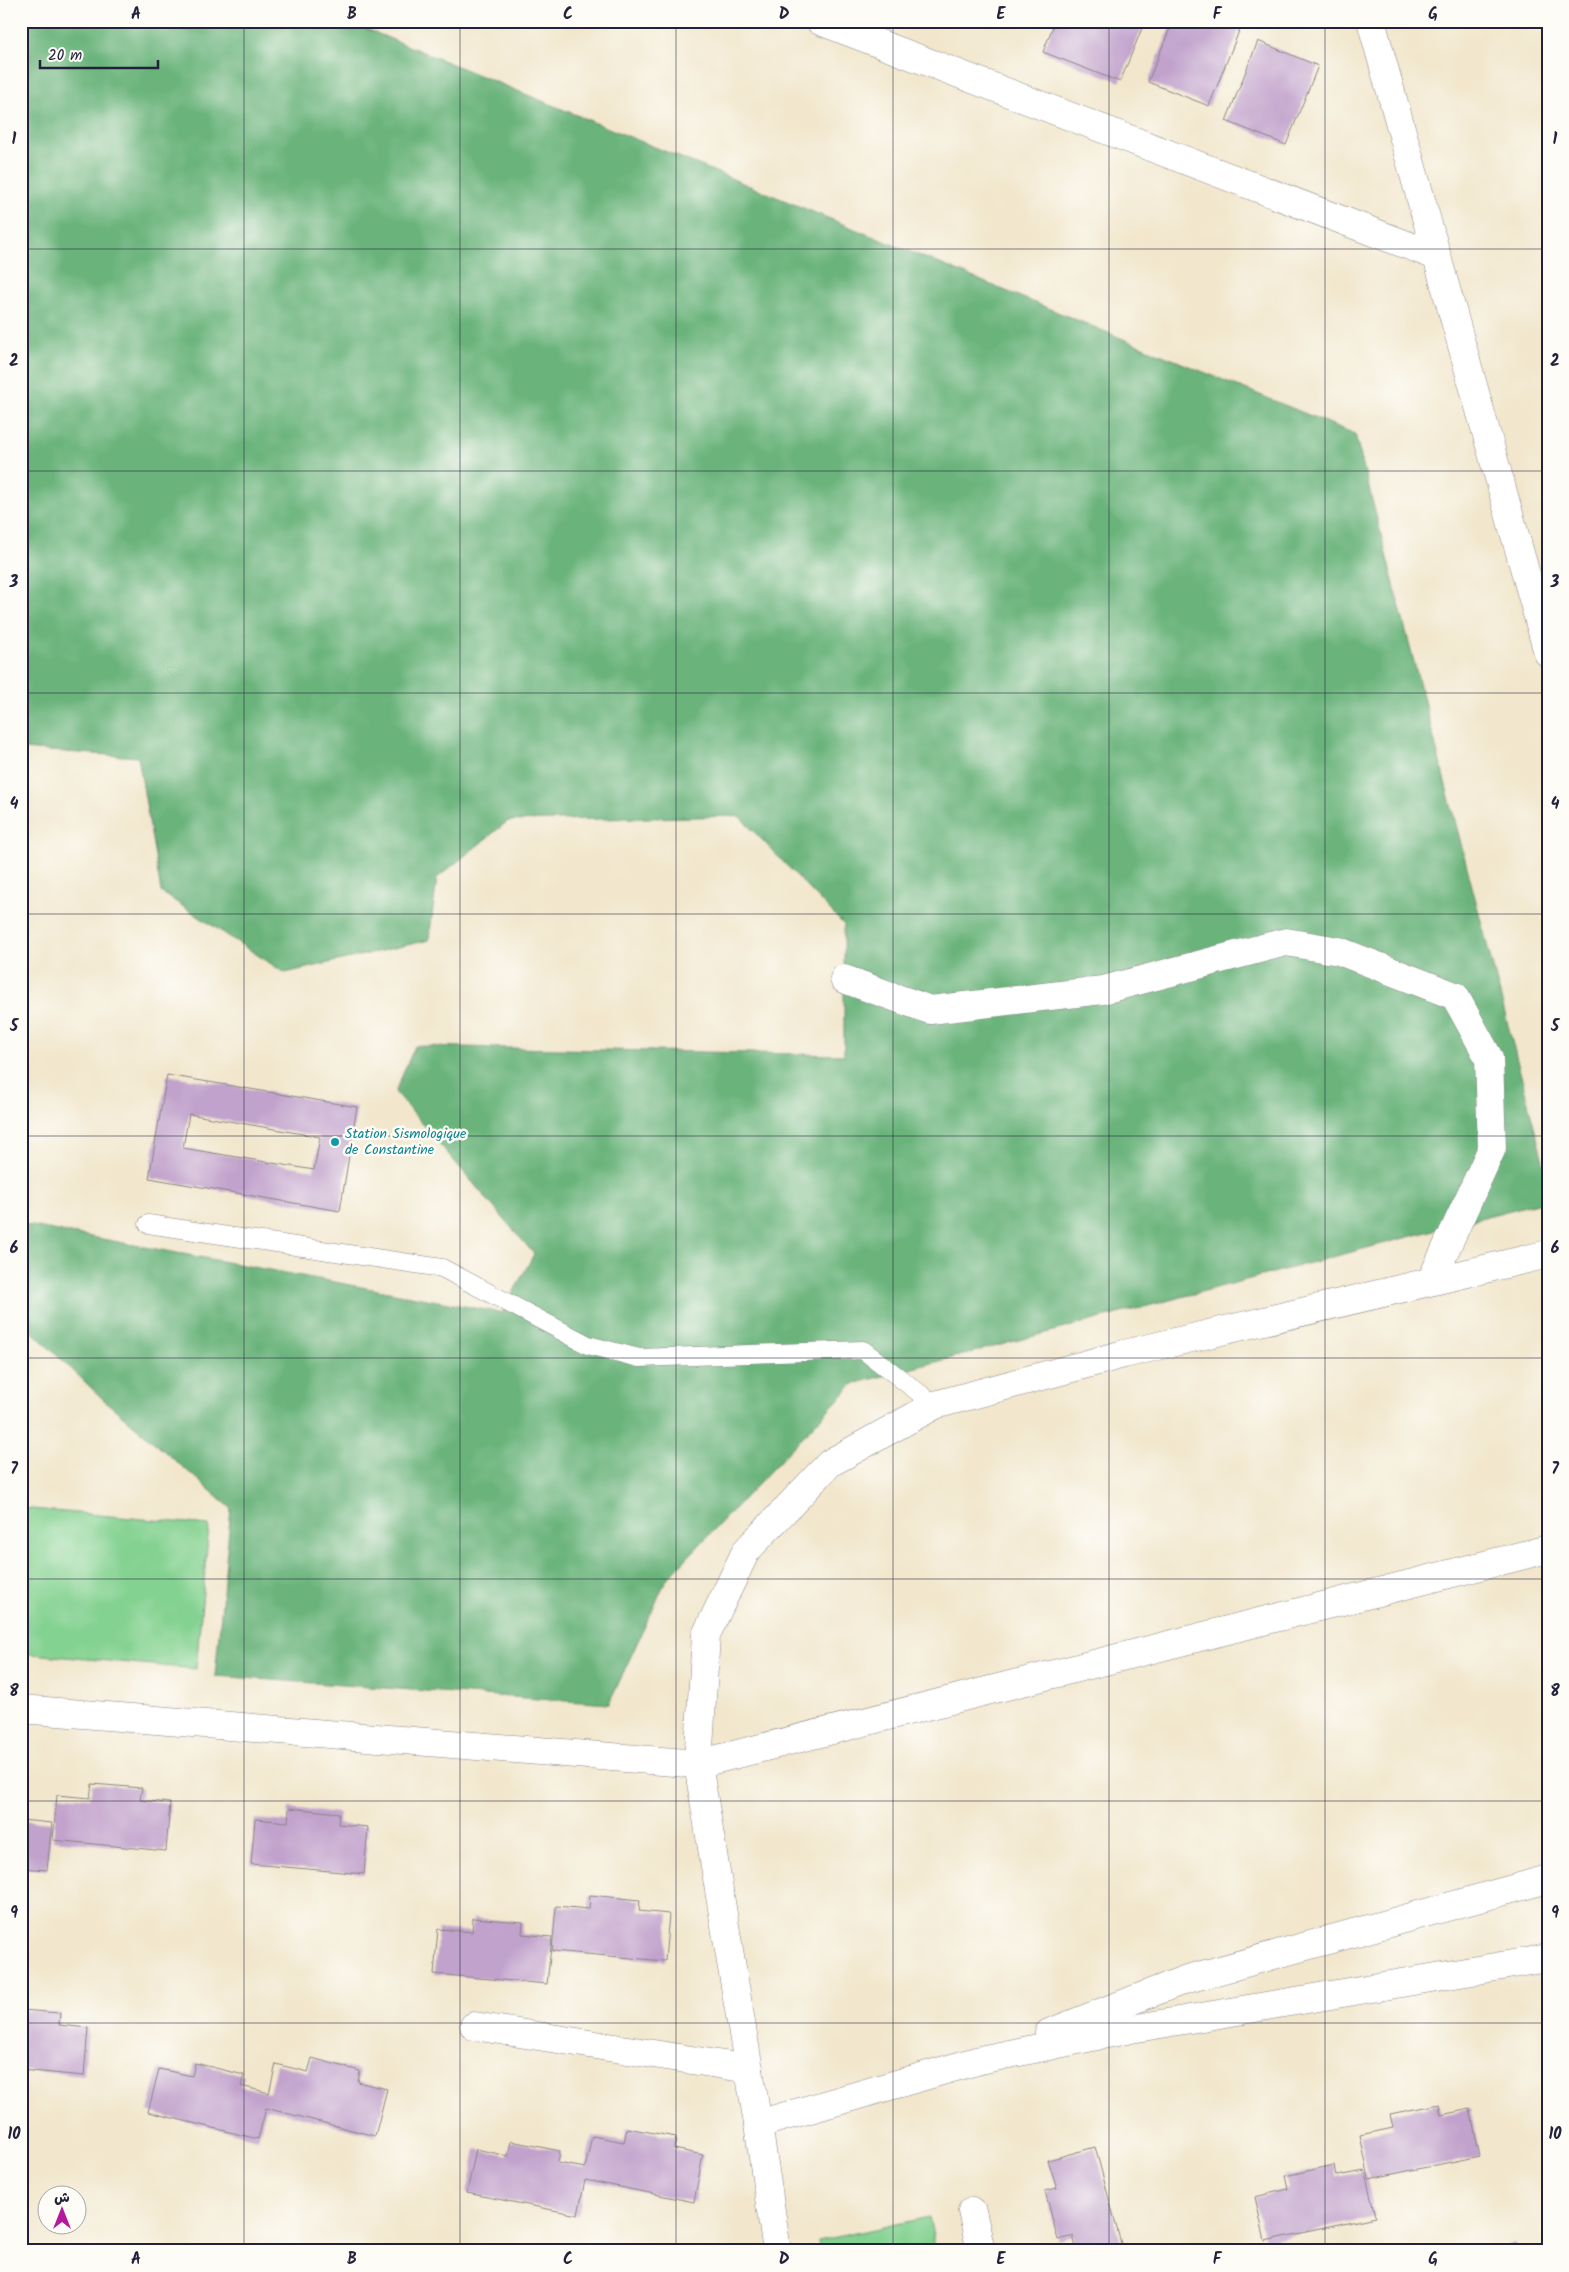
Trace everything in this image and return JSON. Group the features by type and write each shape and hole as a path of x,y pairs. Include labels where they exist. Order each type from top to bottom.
{"street":[{"path":"820,21 1436,256"},
{"path":"1371,21 1548,653"},
{"path":"844,979 930,1010 1102,990 1286,942 1339,951 1455,996 1489,1058 1492,1148 1432,1282"},
{"path":"777,2251 758,2124 698,1764 706,1635 746,1551 830,1464 935,1405 1124,1354 1548,1254"},
{"path":"21,1709 698,1764 1548,1549"},
{"path":"980,2060 1184,1980 1548,1879"},
{"path":"758,2124 980,2060 1141,2027 1548,1958"},
{"path":"474,2026 749,2069"},
{"path":"972,2211 981,2251"}],"lane":[{"path":"148,1224 442,1268 588,1344 639,1358 862,1350 935,1405"}],"green space":[{"path":"21,21 347,21 1355,434 1548,1180 1548,1200 853,1384 666,1580 609,1704 215,1676 231,1508 104,1400 21,1321 21,1224 502,1313 534,1254 395,1092 415,1046 844,1055 844,925 739,816 508,821 437,878 429,940 285,973 161,892 138,757 21,749"},
{"path":"21,1508 209,1525 196,1669 21,1653"},
{"path":"929,2217 936,2251 820,2251 818,2241"}],"building":[{"path":"1055,21 1145,21 1120,82 1043,52"},
{"path":"1173,21 1230,21 1241,26 1209,106 1148,82"},
{"path":"1258,41 1318,66 1286,145 1226,121"},
{"name":"Station Sismologique de Constantine","path":"167,1075 357,1107 340,1211 149,1178","holes":["189,1114 320,1137 314,1170 183,1148"]},
{"path":"92,1784 142,1788 140,1800 170,1803 166,1851 53,1840 57,1795 90,1798"},
{"path":"289,1808 339,1813 338,1824 368,1827 364,1874 251,1864 255,1819 288,1822"},
{"path":"21,1820 52,1823 47,1870 21,1868"},
{"path":"590,1895 640,1900 639,1911 669,1914 665,1961 552,1951 556,1906 589,1909"},
{"path":"473,1918 523,1922 522,1934 552,1937 547,1984 434,1974 438,1929 472,1932"},
{"path":"21,2010 60,2013 59,2025 88,2028 84,2076 21,2070"},
{"path":"312,2058 360,2071 358,2082 387,2089 375,2136 266,2108 258,2139 148,2112 159,2069 192,2076 195,2063 244,2075 241,2086 269,2093 276,2064 308,2072"},
{"path":"1439,2104 1441,2115 1470,2109 1480,2156 1369,2179 1360,2135 1393,2128 1390,2114"},
{"path":"627,2128 676,2137 674,2149 703,2155 694,2202 585,2180 578,2215 467,2193 476,2149 508,2156 511,2141 560,2151 558,2163 585,2168 592,2136 624,2142"},
{"path":"1095,2147 1123,2251 1077,2251 1073,2236 1058,2240 1045,2191 1057,2188 1048,2160"},
{"path":"1334,2165 1336,2176 1365,2171 1375,2217 1265,2241 1255,2197 1288,2189 1285,2176"},
{"path":"1516,2243 1518,2251 1487,2251 1487,2250"}],"place":[{"name":"Station Sismologique de Constantine","path":"335,1142"}]}
